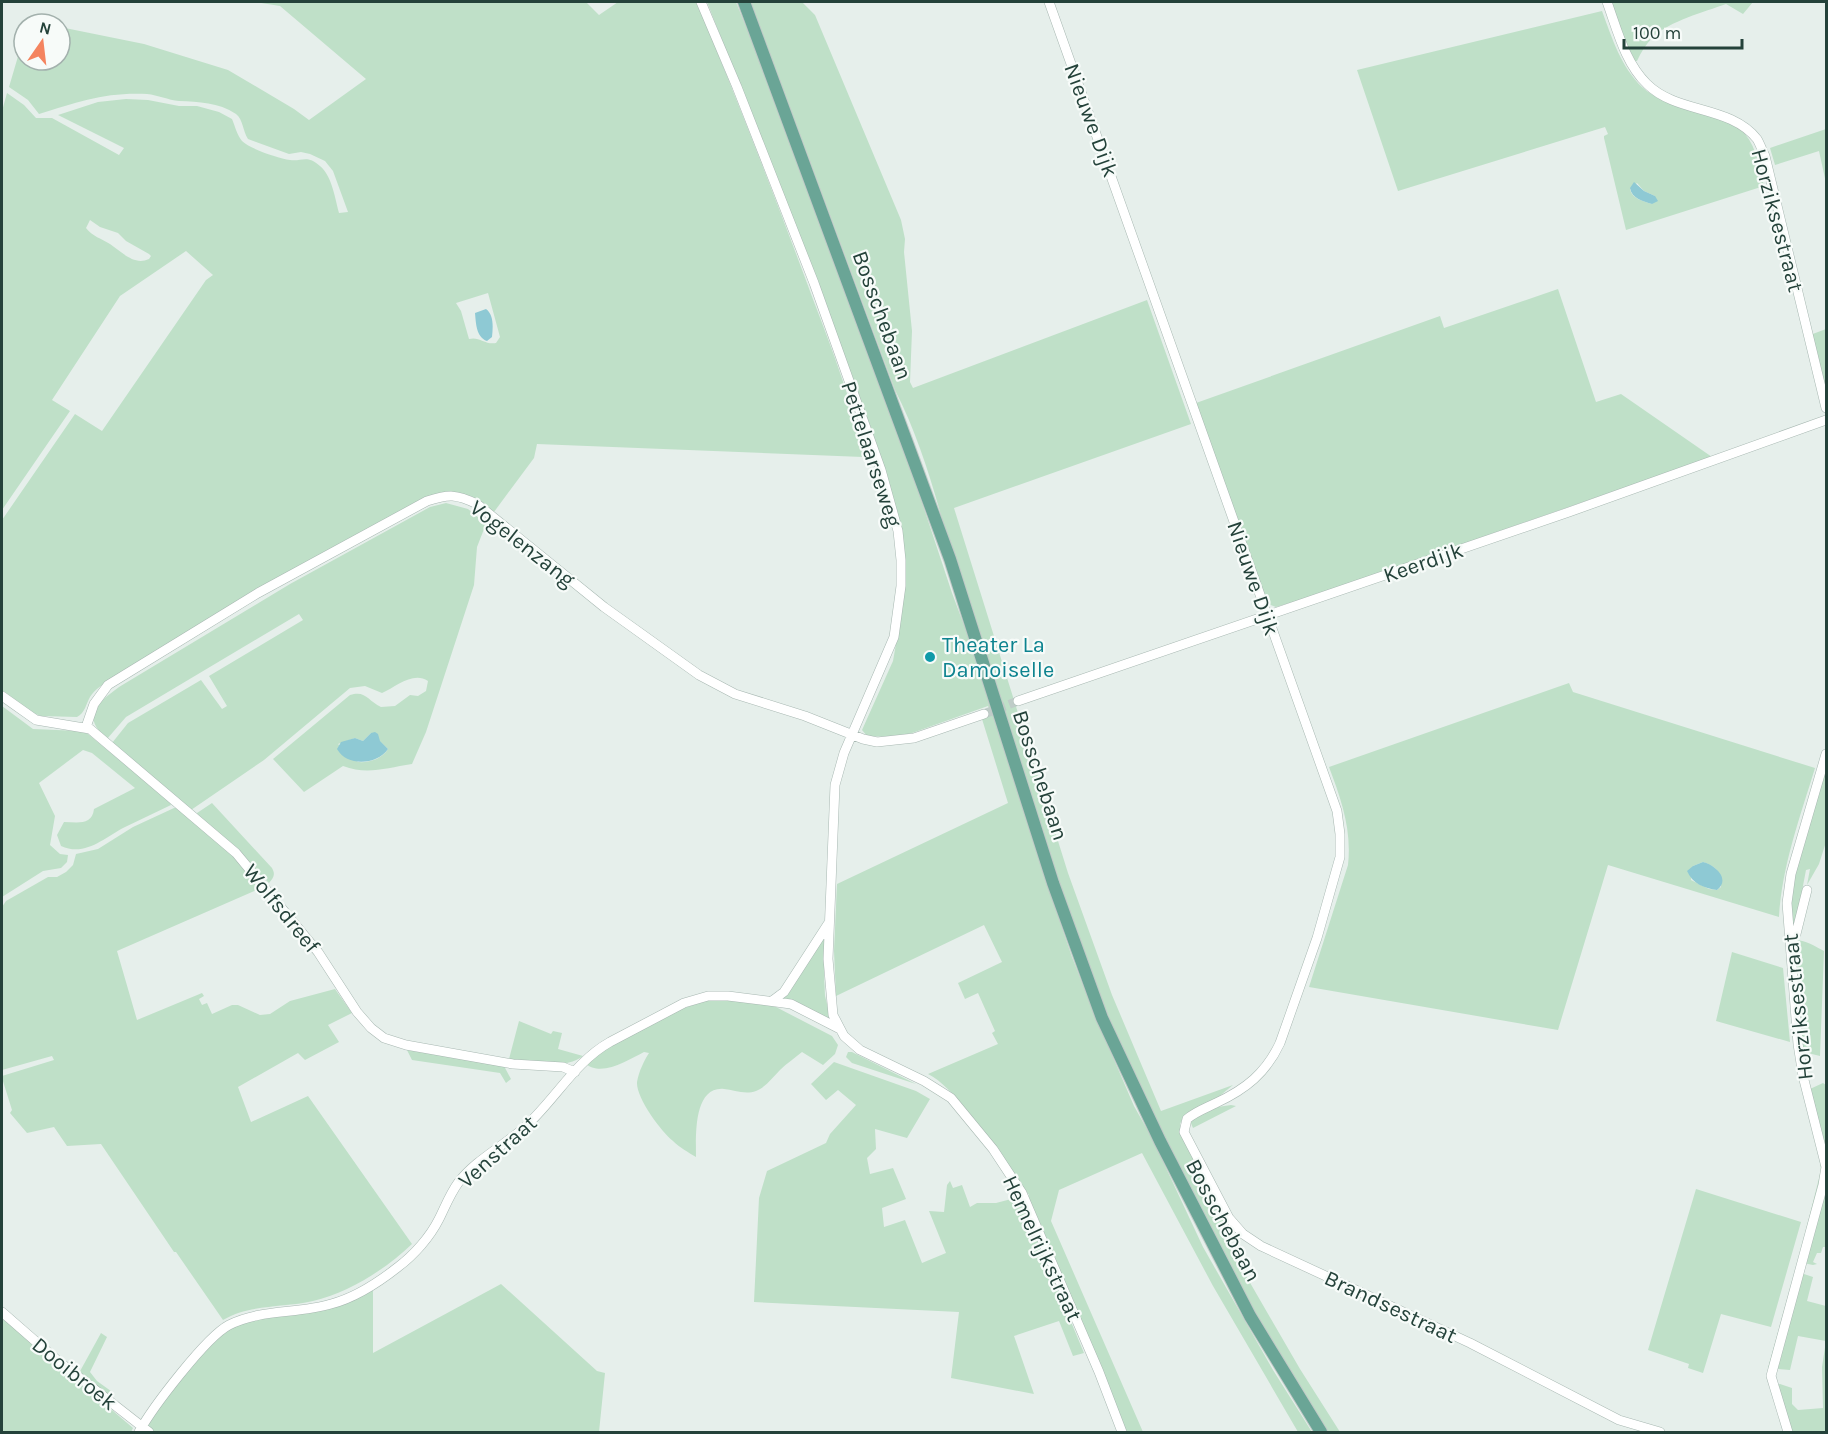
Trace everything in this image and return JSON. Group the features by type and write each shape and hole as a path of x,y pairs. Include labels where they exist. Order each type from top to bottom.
{"main road":[{"name":"Bosschebaan","path":"744,2 950,559 1053,883 1102,1018 1160,1142 1245,1306 1321,1432"}],"street":[{"name":"Pettelaarseweg","path":"701,2 810,273 881,470 898,531 901,586 894,637 843,753 835,785 828,959 830,1004 840,1029"},
{"name":"Nieuwe Dijk","path":"1050,2 1337,811 1340,834 1340,857 1317,938 1280,1043 1272,1059 1261,1074 1247,1086 1187,1119"},
{"name":"Horziksestraat","path":"1607,2 1634,69 1646,84 1662,96 1677,103 1727,118 1743,126 1757,140 1765,156 1827,408"},
{"name":"Keerdijk","path":"1018,701 1827,420"},
{"name":"Vogelenzang","path":"86,727 94,704 108,685 258,593 427,501 447,495 460,496 477,504 604,607 699,675 735,694 852,734"},
{"path":"2,696 36,720 86,727"},
{"path":"852,734 878,742 896,741 914,738 984,714"},
{"name":"Wolfsdreef","path":"86,727 236,853 318,952 357,1012 371,1028 384,1038 406,1045 513,1064 559,1066 575,1072"},
{"name":"Horziksestraat","path":"1788,1432 1771,1376 1826,1167 1803,1076 1798,1044 1789,939 1788,888 1827,754"},
{"path":"1789,939 1796,934 1807,890"},
{"path":"772,1001 784,992 829,922"},
{"name":"Venstraat","path":"144,1431 154,1408 196,1356 227,1326 255,1317 332,1304 351,1296 400,1266 432,1230 458,1183 526,1125 600,1047 684,1003 708,996 791,1004 840,1029"},
{"name":"Hemelrijkstraat","path":"840,1029 851,1043 866,1053 924,1081 951,1098 1007,1168 1022,1193 1099,1372 1122,1432"},
{"name":"Brandsestraat","path":"1187,1119 1184,1132 1228,1218 1243,1234 1261,1246 1470,1343 1619,1420 1660,1432"},
{"name":"Dooibroek","path":"2,1312 144,1431"}],"green space":[{"path":"255,2 586,2 599,15 618,2 697,2 767,177 831,347 853,413 863,457 537,444 534,458 491,516 476,505 436,495 110,680 94,692 84,711 77,717 41,716 33,713 2,690 2,520 75,414 102,431 206,280 213,275 186,251 120,296 52,400 70,411 2,510 2,111 7,93 24,105 36,118 52,118 119,155 124,148 58,115 98,102 126,99 197,106 219,112 232,119 240,139 251,147 285,159 308,159 315,162 324,170 330,181 339,213 348,212 333,171 325,161 301,152 289,154 248,139 238,116 222,107 208,103 132,94 92,99 39,114 28,100 9,87 13,72 72,72 72,29 144,44 228,70 309,120 366,79 280,6","holes":["90,220 100,227 118,233 126,241 151,256 144,261 128,257 86,228","488,293 500,337 496,343 469,339 461,311 456,303"]},
{"path":"707,2 736,2 785,123 907,457 952,593 988,689 1041,866 1094,1013 1134,1106 1152,1138 1203,1247 1273,1370 1312,1432 1298,1432 1213,1286 1142,1153 1059,1190 1051,1221 1143,1432 1124,1432 1028,1199 1029,1195 967,1110 940,1082 928,1074 998,1044 992,1033 995,1031 978,993 965,999 958,983 1002,962 984,925 836,996 834,951 837,884 1008,803 982,719 991,715 988,706 895,737 867,736 862,730 893,661 902,609 899,530 777,179"},
{"path":"748,2 802,2 815,15 901,220 905,239 904,252 912,331 910,382 913,388 1147,300 1191,424 954,508 1068,873 1112,995 1161,1111 1233,1085 1216,1099 1183,1118 1180,1124 1181,1132 1227,1227 1241,1243 1223,1236 1300,1369 1340,1432 1325,1432 1279,1361 1136,1087 1082,953 919,447 895,390 783,89"},
{"path":"1611,2 1753,2 1743,14 1726,4 1668,26 1653,37 1637,61 1634,61 1627,50"},
{"path":"1602,11 1618,52 1628,70 1642,87 1667,102 1726,121 1737,127 1745,134 1752,146 1764,186 1626,230 1604,138 1608,134 1605,127 1398,191 1357,70","holes":["1637,183 1644,191 1655,196 1652,204 1635,197 1630,189"]},
{"path":"1826,129 1826,183 1819,151 1775,165 1770,148"},
{"path":"1558,289 1596,402 1621,394 1712,457 1313,596 1276,607 1268,604 1196,403 1440,316 1444,328"},
{"path":"1826,329 1826,404 1810,335"},
{"path":"446,503 468,509 486,524 477,547 474,585 426,732 412,764 369,770 343,766 304,792 273,759 350,695 363,695 381,707 395,706 410,695 418,696 426,691 428,681 422,678 405,681 382,693 365,686 350,688 264,760 191,810 112,743 128,723 201,680 222,709 227,706 209,676 303,620 299,614 126,717 107,739 99,731 93,717 95,711 104,699 119,687 290,584 430,507","holes":["371,733 388,749 375,760 358,762 338,744 355,738 363,741"]},
{"path":"1569,683 1573,692 1815,768 1788,860 1779,917 1608,865 1558,1030 1309,987 1348,865 1347,827 1329,767","holes":["1703,862 1719,874 1721,887 1717,890 1709,889 1691,880 1693,866"]},
{"path":"2,706 33,729 80,731 88,734 171,805 86,848 70,849 61,846 57,835 64,822 87,821 94,809 135,788 92,753 83,750 39,783 55,816 50,845 60,854 68,855 67,862 61,868 43,871 2,897"},
{"path":"1826,766 1826,842 1819,864 1807,885 1810,869 1806,870 1794,933 1790,890"},
{"path":"212,803 272,868 274,875 269,883 228,842 196,816"},
{"path":"178,808 228,851 263,889 117,951 137,1020 202,993 204,996 199,999 202,1005 207,1003 212,1014 232,1005 238,1005 260,1015 270,1014 290,1001 335,989 352,1013 328,1025 339,1042 305,1060 298,1053 238,1087 251,1122 308,1096 412,1244 366,1279 340,1292 313,1301 244,1311 223,1320 101,1144 67,1146 54,1127 27,1133 10,1113 12,1110 2,1078 2,1076 54,1060 52,1056 2,1070 2,907 6,901 48,877 57,877 66,872 73,865 76,854 98,849 133,827"},
{"path":"822,936 825,938 825,996 831,1020 780,999"},
{"path":"1792,940 1805,942 1824,951 1820,1056 1800,1051"},
{"path":"1732,952 1783,968 1790,1042 1716,1021"},
{"path":"716,997 774,1006 832,1036 838,1045 835,1054 823,1065 802,1052 756,1091 714,1090 707,1096 698,1114 696,1157 678,1146 668,1136 650,1114 641,1097 637,1082 649,1053 644,1052 623,1063 606,1068 599,1069 585,1063 631,1032 681,1009"},
{"path":"519,1021 551,1034 553,1031 562,1033 558,1049 583,1056 575,1061 557,1064 509,1059"},
{"path":"407,1050 504,1066 511,1079 506,1083 500,1073 412,1060"},
{"path":"848,1052 916,1084 852,1063 846,1057"},
{"path":"834,1062 916,1091 930,1099 907,1138 875,1129 876,1149 867,1158 870,1174 893,1168 906,1199 882,1208 884,1227 905,1220 922,1263 946,1253 929,1211 944,1212 947,1185 950,1181 953,1188 962,1185 970,1207 977,1203 996,1203 1019,1197 1084,1353 1073,1356 1059,1321 1014,1336 1034,1394 951,1378 959,1312 754,1302 759,1198 767,1171 826,1143 830,1134 856,1105 838,1090 826,1100 811,1084"},
{"path":"1823,1083 1826,1085 1826,1247 1823,1247 1821,1253 1817,1253 1813,1262 1817,1264 1813,1265 1798,1262 1821,1170 1810,1089"},
{"path":"1236,1106 1193,1128 1190,1121 1211,1108"},
{"path":"1696,1189 1801,1222 1771,1327 1721,1314 1703,1373 1688,1368 1689,1364 1648,1350"},
{"path":"1795,1271 1813,1277 1807,1301 1826,1306 1826,1341 1798,1336 1790,1370 1768,1368"},
{"path":"501,1284 597,1371 605,1373 599,1432 153,1432 147,1426 186,1369 228,1328 249,1321 284,1315 373,1286 373,1353"},
{"path":"2,1316 133,1428 131,1432 2,1432"},
{"path":"101,1333 107,1337 90,1372 97,1381 115,1394 110,1398 79,1373"},
{"path":"1826,1341 1826,1432 1787,1432 1771,1386 1780,1384 1792,1388 1792,1404 1798,1410 1823,1408 1822,1367"}],"water":[{"path":"1634,182 1644,191 1655,196 1658,201 1652,204 1635,197 1630,188"},
{"path":"486,309 492,318 493,325 492,337 487,341 479,333 475,313"},
{"path":"375,732 388,749 377,758 370,761 355,761 342,755 337,749 341,742 355,738 363,741"},
{"path":"1703,862 1716,869 1722,877 1721,886 1717,890 1699,885 1687,871"}],"tunnel":[{"path":"984,714 1018,701"}],"place":[{"name":"Theater La Damoiselle","path":"930,657"}]}
